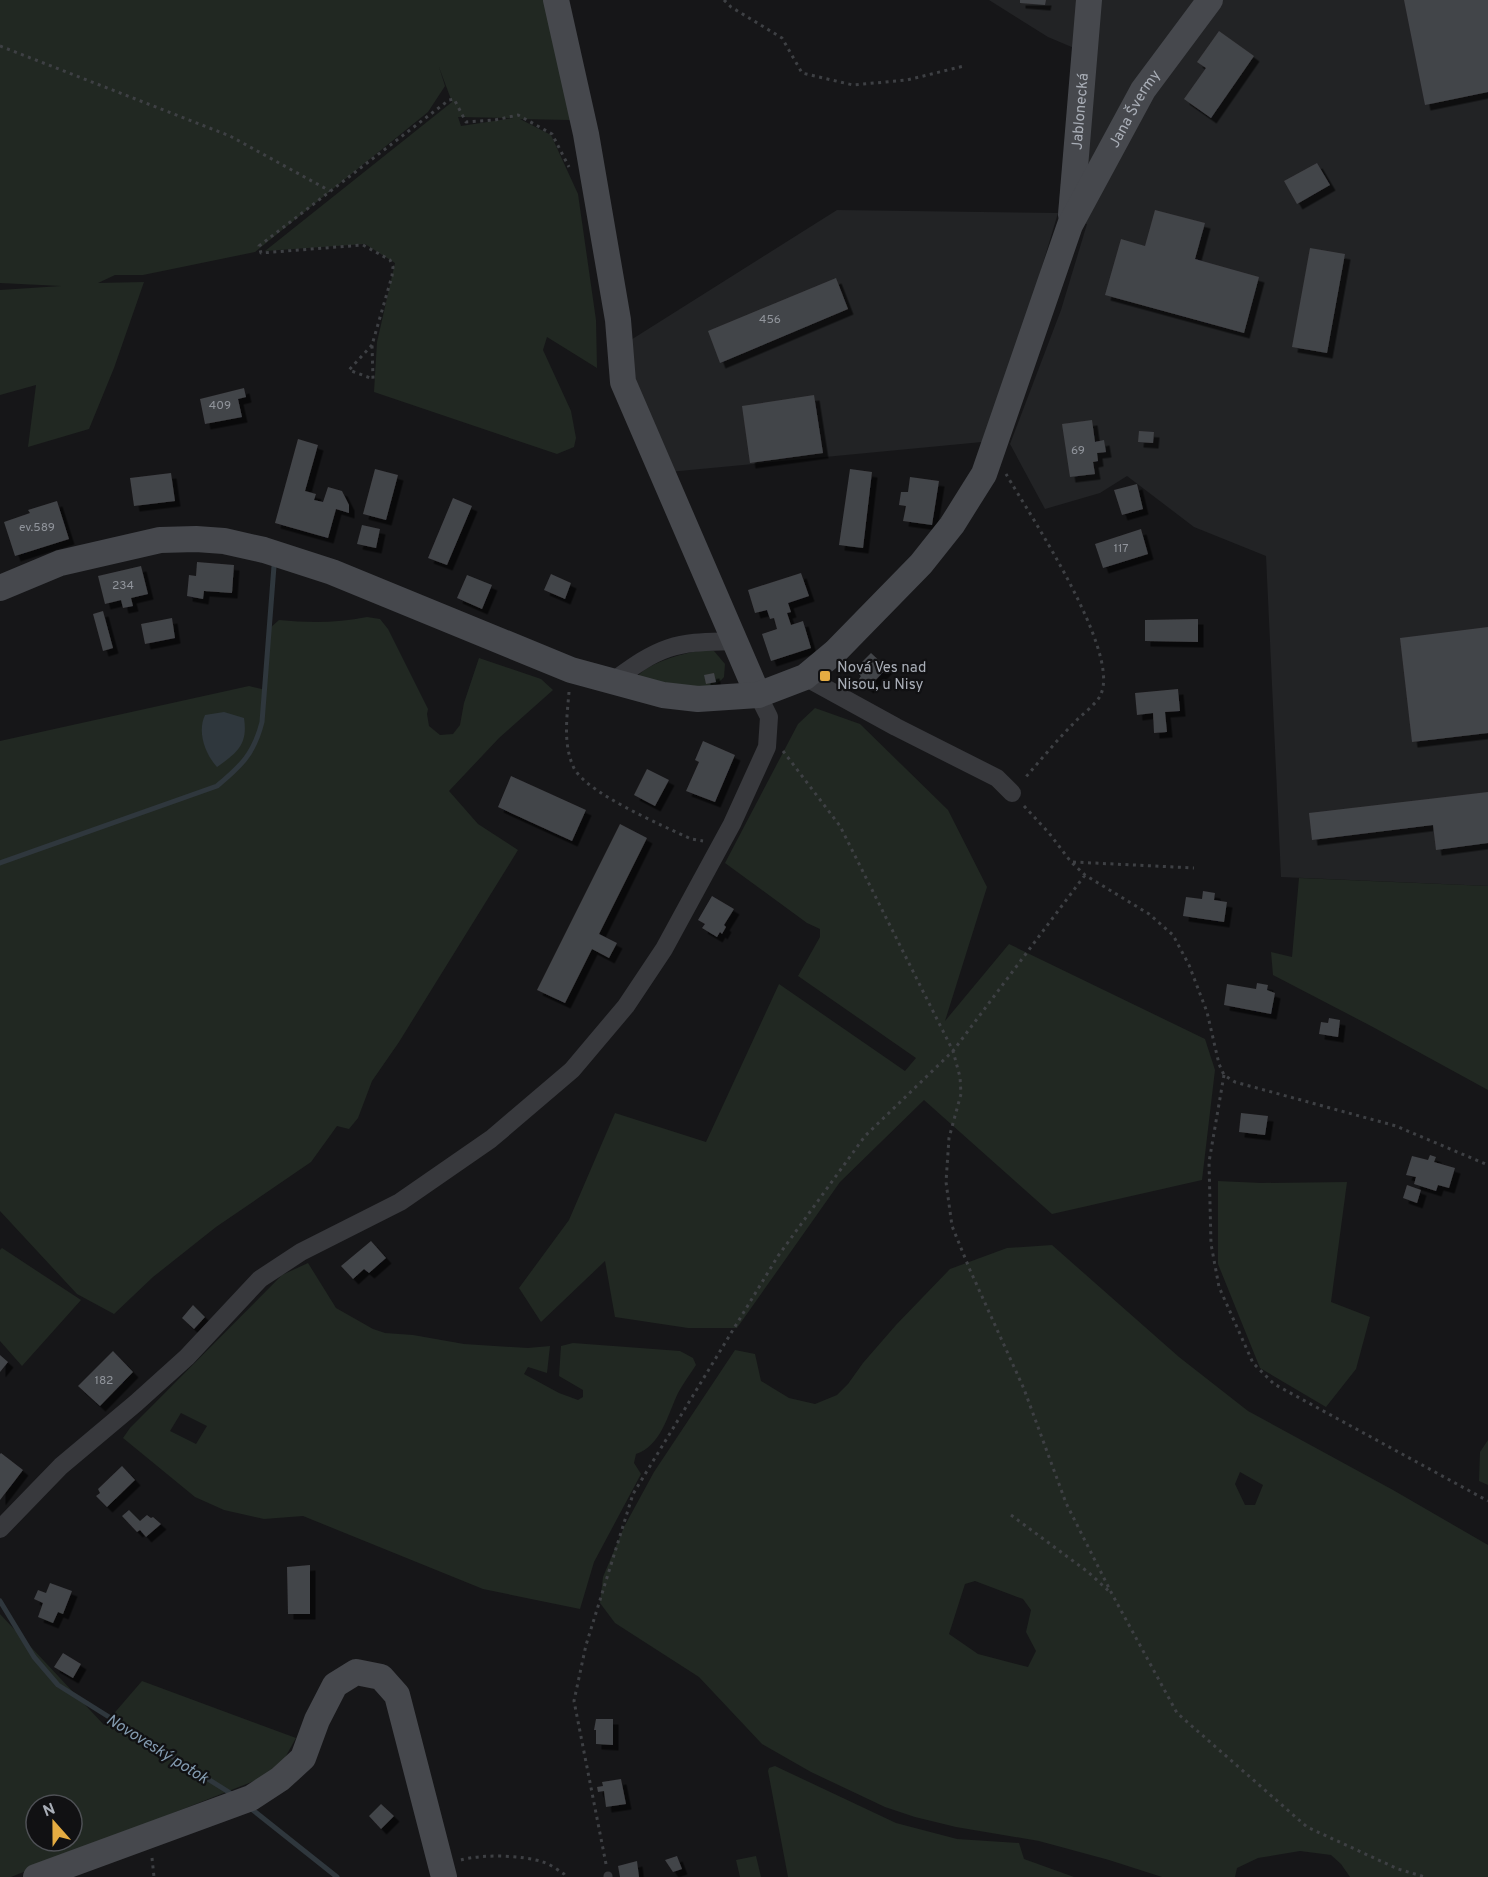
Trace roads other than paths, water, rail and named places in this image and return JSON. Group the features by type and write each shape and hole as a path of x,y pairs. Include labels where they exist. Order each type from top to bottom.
{"street":[{"path":"0,1529 61,1466 187,1357 260,1279 302,1252 400,1202 491,1139 572,1070 626,1006 664,949 722,842 766,747 769,717 623,382 618,320 586,134 556,0"},
{"name":"Jablonecká","path":"1070,225 1089,0"},
{"name":"Jana Švermy","path":"1070,225 1143,90 1210,0"},
{"path":"0,588 60,563 160,540 224,541 264,550 332,572 572,670 663,695 698,699 758,695 805,677 835,652 921,564 952,525 984,474 1070,225"},
{"path":"613,681 639,662 670,648 697,643 734,641"},
{"path":"805,677 896,727 997,778 1012,793"},
{"path":"36,1877 251,1798 280,1779 303,1758 317,1720 335,1685 356,1672 381,1677 398,1695 443,1872"}],"waterway":[{"path":"0,863 217,786 240,765 251,751 262,722 274,566"},
{"name":"Novoveský potok","path":"0,1601 34,1657 58,1685 235,1796"},
{"name":"Novoveský potok","path":"249,1807 337,1877"}],"place":[{"name":"Nová Ves nad Nisou, u Nisy","path":"825,676"}]}
